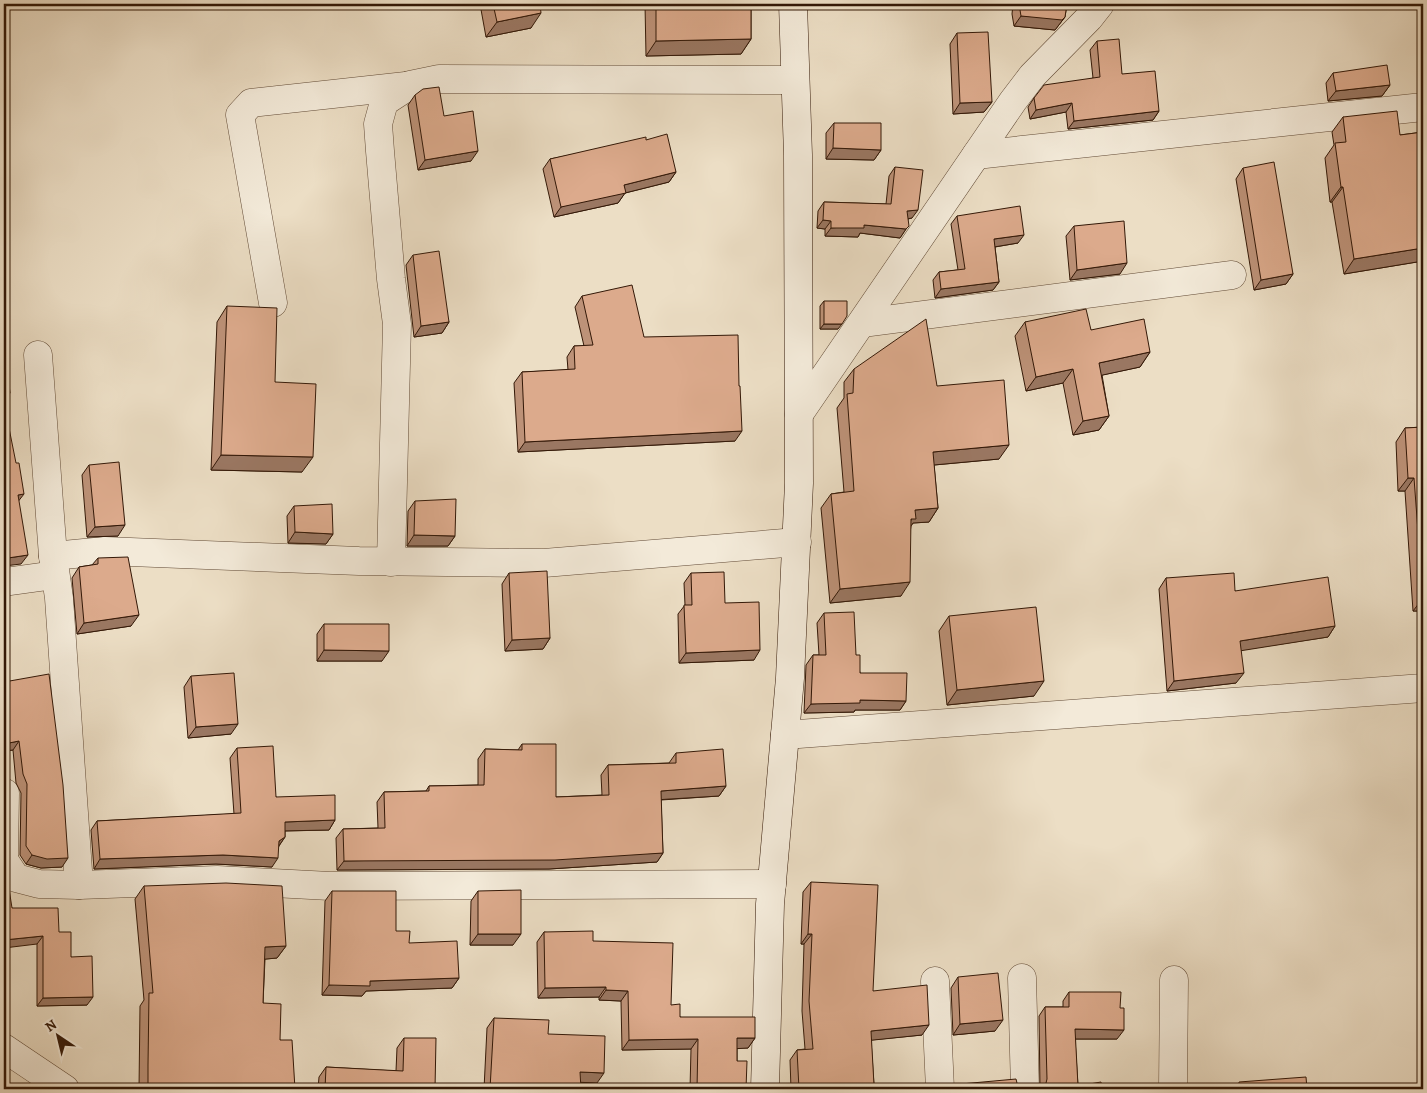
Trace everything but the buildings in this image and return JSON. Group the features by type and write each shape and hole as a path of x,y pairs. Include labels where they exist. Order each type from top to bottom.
{"street":[{"path":"765,1089 772,884 790,678 799,483 799,239 793,4"},
{"path":"799,414 1032,76 1089,18 1100,4"},
{"path":"273,303 240,114 251,103 410,85 439,79 795,80"},
{"path":"391,562 397,324 391,279 378,124 384,102 410,85"},
{"path":"976,155 1423,107"},
{"path":"862,323 1232,275"},
{"path":"38,355 54,565 59,598 79,885"},
{"path":"4,582 54,565 105,551 391,562 544,563 797,542"},
{"path":"785,735 1423,688"},
{"path":"4,790 4,858 16,878 39,884 79,885 217,880 330,886 772,884"},
{"path":"1022,978 1026,1089"},
{"path":"1173,1089 1174,980"},
{"path":"935,981 940,1089"},
{"path":"4,1048 65,1089"}]}
